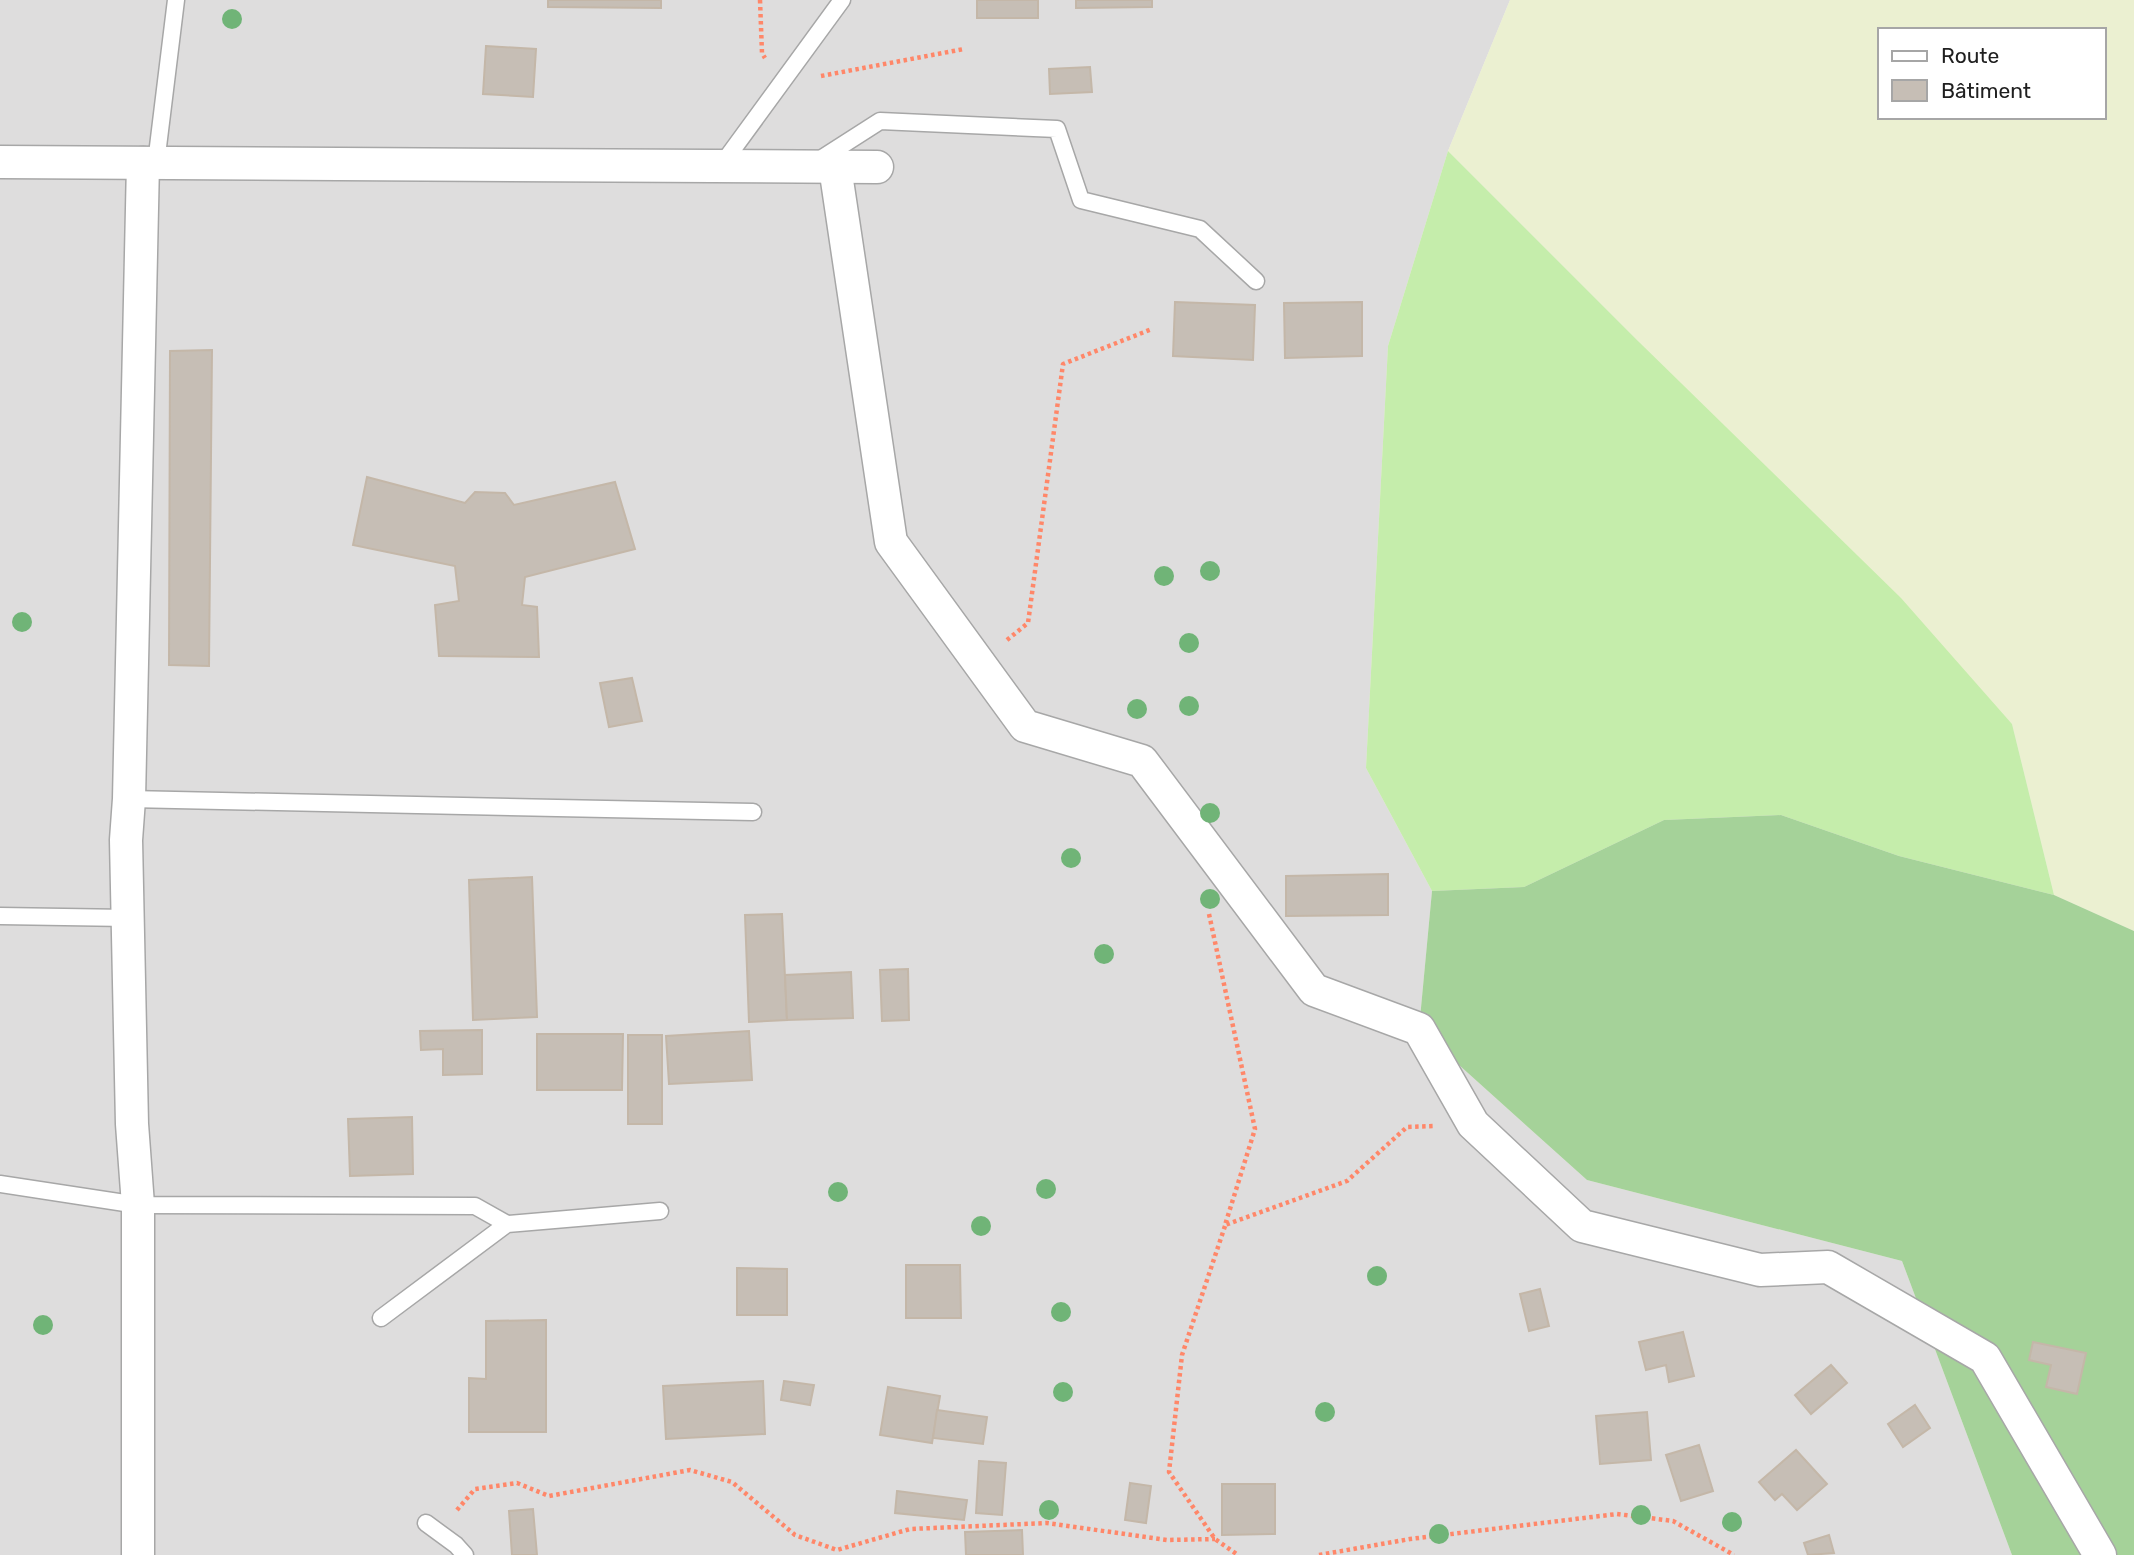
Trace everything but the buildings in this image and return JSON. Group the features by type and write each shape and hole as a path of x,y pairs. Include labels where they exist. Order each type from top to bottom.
{"street":[{"path":"0,162 877,167"},
{"path":"138,1555 138,1205 132,1124 126,840 149,163"},
{"path":"822,167 891,542 1025,726 1142,761 1314,990 1419,1029 1473,1124 1582,1226 1760,1270 1828,1267 1985,1358 2100,1555"}],"lane":[{"path":"149,163 176,0"},
{"path":"720,167 842,0"},
{"path":"822,167 880,121 1057,129 1081,200 1200,229 1256,281"},
{"path":"129,799 753,812"},
{"path":"0,916 128,918"},
{"path":"0,1184 138,1205 475,1206 508,1224"},
{"path":"381,1318 508,1224 660,1211"},
{"path":"426,1523 465,1555"}],"path":[{"path":"760,0 762,52 781,84 964,49"},
{"path":"979,662 1028,623 1063,365 1153,329"},
{"path":"1207,905 1255,1129 1182,1355 1169,1472 1215,1539 1238,1555"},
{"path":"1225,1225 1347,1181 1406,1127 1473,1124"},
{"path":"426,1523 461,1508 475,1489 517,1483 549,1496 690,1470 732,1482 795,1535 837,1550 909,1529 1047,1523 1167,1540 1215,1539"},
{"path":"1319,1555 1410,1539 1617,1514 1673,1521 1734,1555"}],"shaded area":[{"path":"0,0 1510,0 1448,151 1388,346 1366,768 1432,891 1419,1029 1587,1180 1902,1261 2012,1555 0,1555"}],"green space":[{"path":"1510,0 2134,0 2134,931 2054,895 2012,724 1638,341 1448,151"},
{"path":"1448,151 1901,598 2012,724 2054,895 1899,856 1781,815 1664,820 1524,887 1432,891 1366,768 1388,346"},
{"path":"1781,815 1899,856 2054,895 2134,931 2134,1555 2012,1555 1902,1261 1587,1180 1419,1029 1432,891 1524,887 1664,820"}]}
